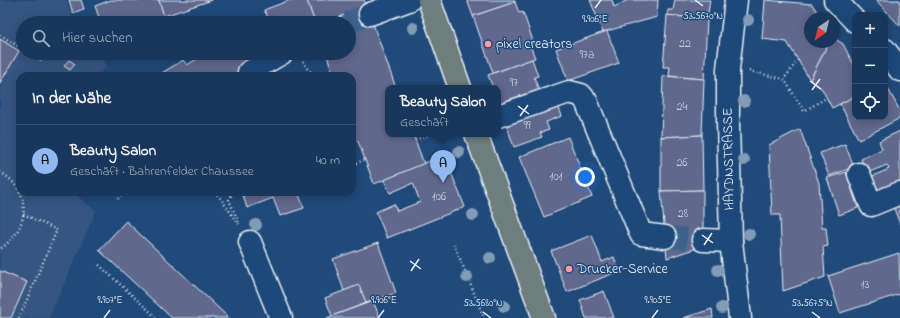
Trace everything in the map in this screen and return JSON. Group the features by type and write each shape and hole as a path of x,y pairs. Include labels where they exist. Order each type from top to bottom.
{"main road":[{"path":"429,0 459,85"},
{"path":"477,137 544,318"}],"street":[{"path":"370,14 409,0"},
{"name":"HAYDNSTRASSE","path":"736,0 728,70 731,241 740,318"},
{"path":"835,0 852,18"},
{"path":"888,54 900,70"},
{"path":"249,72 281,60"},
{"path":"501,115 569,92 581,94 586,100 641,234 665,237"},
{"path":"859,174 871,205 900,193"},
{"path":"703,240 731,241"},
{"path":"250,242 281,318"}],"path":[{"path":"0,35 16,45"},
{"path":"297,60 311,72"},
{"path":"784,79 798,60"},
{"path":"756,72 784,79 804,111 826,98"},
{"path":"415,140 424,137"},
{"path":"356,163 365,160"},
{"path":"0,172 8,176 16,185"},
{"path":"0,249 10,242 18,232 23,220 22,196"},
{"path":"220,196 230,214 241,226 229,200 231,196"},
{"path":"19,318 57,230 23,214"},
{"path":"454,244 484,318"},
{"path":"99,265 157,318"}],"shaded area":[{"path":"0,0 66,0 72,16 16,16 16,60 103,60 107,66 101,72 16,72 16,196 77,196 96,211 49,318 0,318"}],"building":[{"path":"69,0 81,0 84,9 73,13"},
{"path":"111,0 159,0 164,16 99,16 95,6"},
{"path":"159,0 212,0 164,16"},
{"path":"290,0 307,0 313,16 267,16 264,10"},
{"path":"307,0 364,0 367,7 342,16 313,16"},
{"path":"467,0 514,0 515,2 473,16"},
{"path":"590,0 612,0 614,7 628,0 658,0 657,17 603,32"},
{"path":"675,0 710,0 707,20 667,15 668,10 673,10"},
{"path":"765,0 812,4 817,12 804,12 804,48 826,48 810,80 787,42 762,39"},
{"path":"876,0 900,0 900,26 888,12"},
{"path":"515,2 519,13 523,12 534,44 530,45 535,58 493,73 473,16"},
{"path":"367,7 395,85 385,85 385,137 414,137 424,164 374,184 358,141 356,142 356,72 333,72 328,60 356,60 356,16 342,16"},
{"path":"667,15 707,20 704,79 669,76 670,67 663,67"},
{"path":"607,31 619,63 568,81 556,49"},
{"path":"0,39 16,49 16,56 0,83"},
{"path":"840,42 843,44 852,61 852,98 832,108 822,89 810,80 826,48 840,48"},
{"path":"532,59 538,76 534,77 540,93 501,108 501,85 492,85 488,75"},
{"path":"69,60 75,64 70,70 64,66"},
{"path":"183,60 187,65 195,60 259,60 253,72 164,72"},
{"path":"663,76 704,79 702,135 661,137"},
{"path":"888,89 900,111 900,118 859,140 840,104 852,98 852,120 888,120"},
{"path":"557,103 562,116 546,122 549,130 540,133 542,137 514,147 505,121"},
{"path":"800,129 819,183 822,228 826,228 828,246 823,247 825,277 783,291 780,215 772,215 769,145"},
{"path":"900,131 900,188 873,193 866,179 889,169 887,165 867,173 861,159 882,149 879,141"},
{"path":"702,135 703,190 661,191 661,137"},
{"path":"568,137 592,197 544,217 519,157"},
{"path":"845,144 854,167 829,176 820,153"},
{"path":"444,155 465,207 387,238 376,212 394,204 397,211 420,202 413,183 390,193 384,180"},
{"path":"846,172 858,208 839,215 827,178"},
{"path":"703,190 703,246 667,258 661,191"},
{"path":"243,196 300,196 304,208 280,216 273,198 247,208"},
{"path":"900,198 900,224 891,201"},
{"path":"126,221 229,318 172,318 99,250"},
{"path":"592,235 602,262 614,257 619,271 567,292 551,251"},
{"path":"378,243 396,293 366,303 359,285 344,291 333,259"},
{"path":"899,253 900,294 840,313 828,276"},
{"path":"0,271 27,282 11,318 0,318"},
{"path":"359,285 366,303 332,316 325,298"},
{"path":"604,291 614,318 586,318 580,300"},
{"path":"373,301 380,318 327,318 332,316"},
{"path":"712,309 713,318 683,318"}],"tunnel":[{"path":"356,19 370,14"},
{"path":"665,237 703,240"}],"place":[{"name":"pixel creators","path":"488,44"},
{"name":"Beauty Salon","path":"443,183"},
{"name":"Drucker-Service","path":"569,269"}]}
